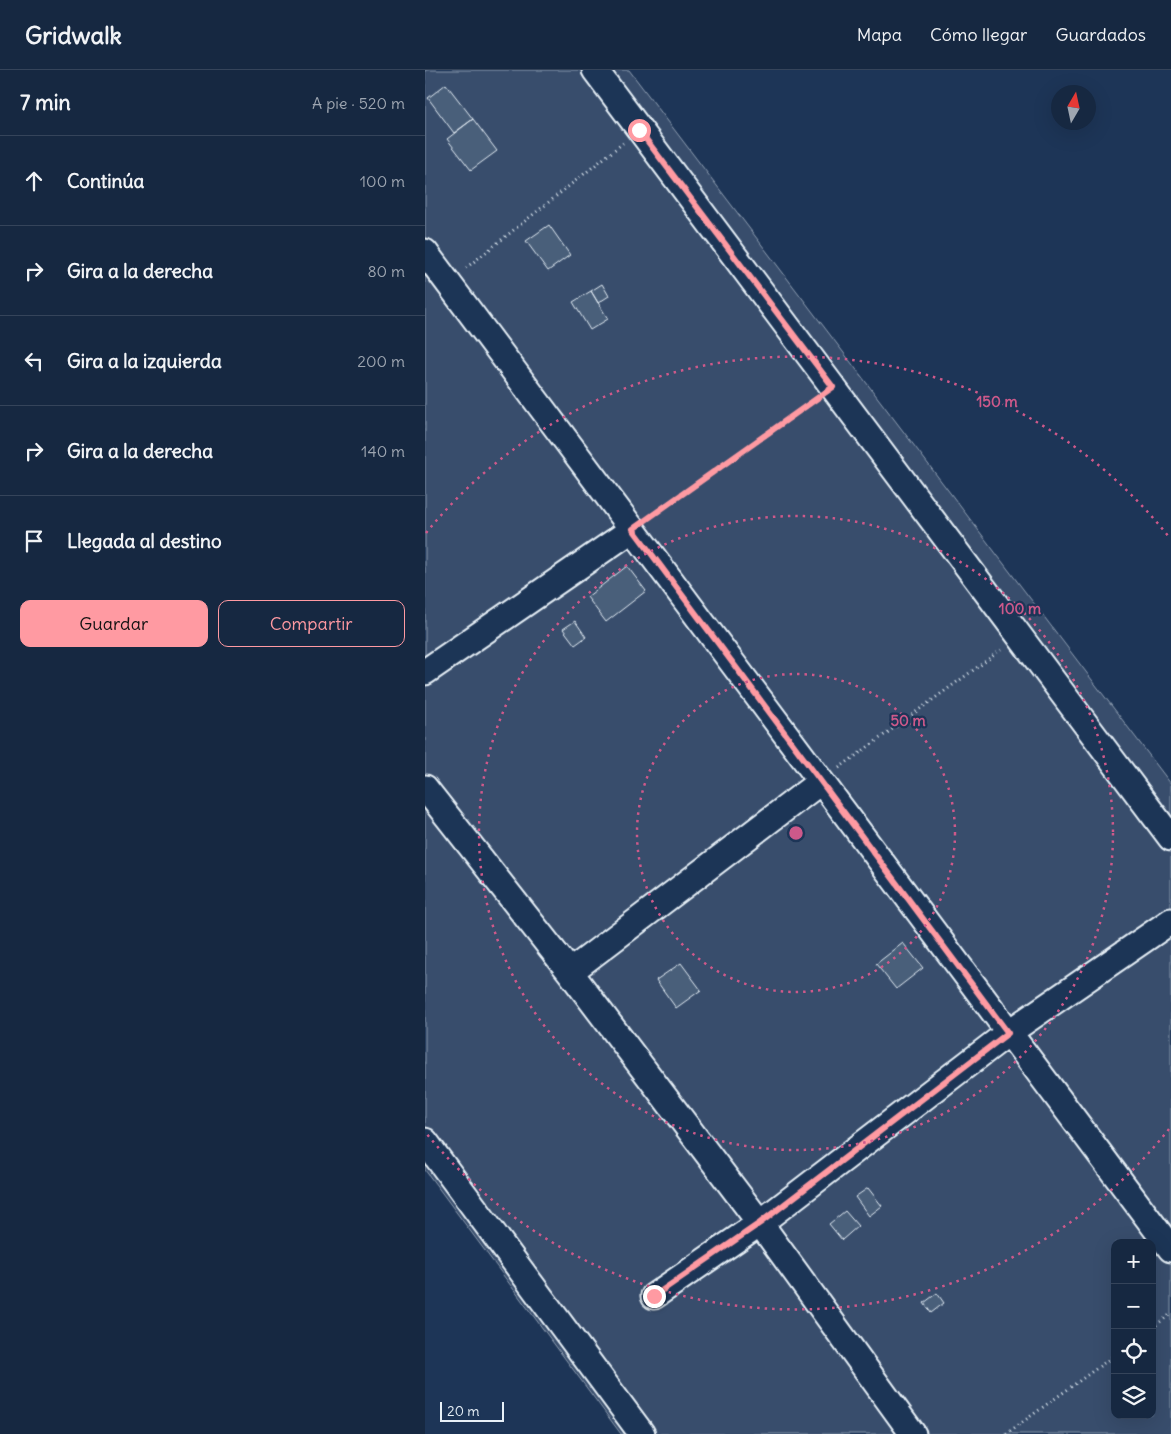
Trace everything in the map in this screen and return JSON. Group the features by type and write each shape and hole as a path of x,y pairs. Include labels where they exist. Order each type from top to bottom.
{"street":[{"path":"595,70 1171,838"},
{"path":"425,252 1171,1249"},
{"path":"425,672 633,529"},
{"path":"570,972 820,782"},
{"path":"425,788 570,972 760,1223 913,1434"},
{"path":"654,1296 760,1223 1008,1033 1171,921"},
{"path":"425,1141 642,1434"}],"path":[{"path":"448,282 639,130"},
{"path":"633,529 833,387"},
{"path":"820,782 1019,636"},
{"path":"1156,1325 1171,1314"},
{"path":"1006,1434 1111,1358"}],"shaded area":[{"path":"425,70 629,70 1171,784 1171,1434 621,1434 425,1170"}],"building":[{"path":"446,84 473,119 454,133 428,98"},
{"path":"473,119 497,151 471,170 447,139"},
{"path":"549,225 570,255 548,271 526,241"},
{"path":"602,284 609,296 598,303 591,291"},
{"path":"591,291 608,319 590,330 573,302"},
{"path":"627,566 646,591 606,622 587,597"},
{"path":"575,621 586,637 575,645 563,629"},
{"path":"903,943 923,968 896,989 876,964"},
{"path":"681,963 701,990 676,1008 656,980"},
{"path":"868,1188 882,1206 869,1216 855,1197"},
{"path":"845,1211 858,1226 842,1240 829,1224"},
{"path":"937,1293 944,1303 931,1313 924,1303"}],"route":[{"path":"639,130 833,387 633,529 1008,1033 760,1223 654,1296"}]}
